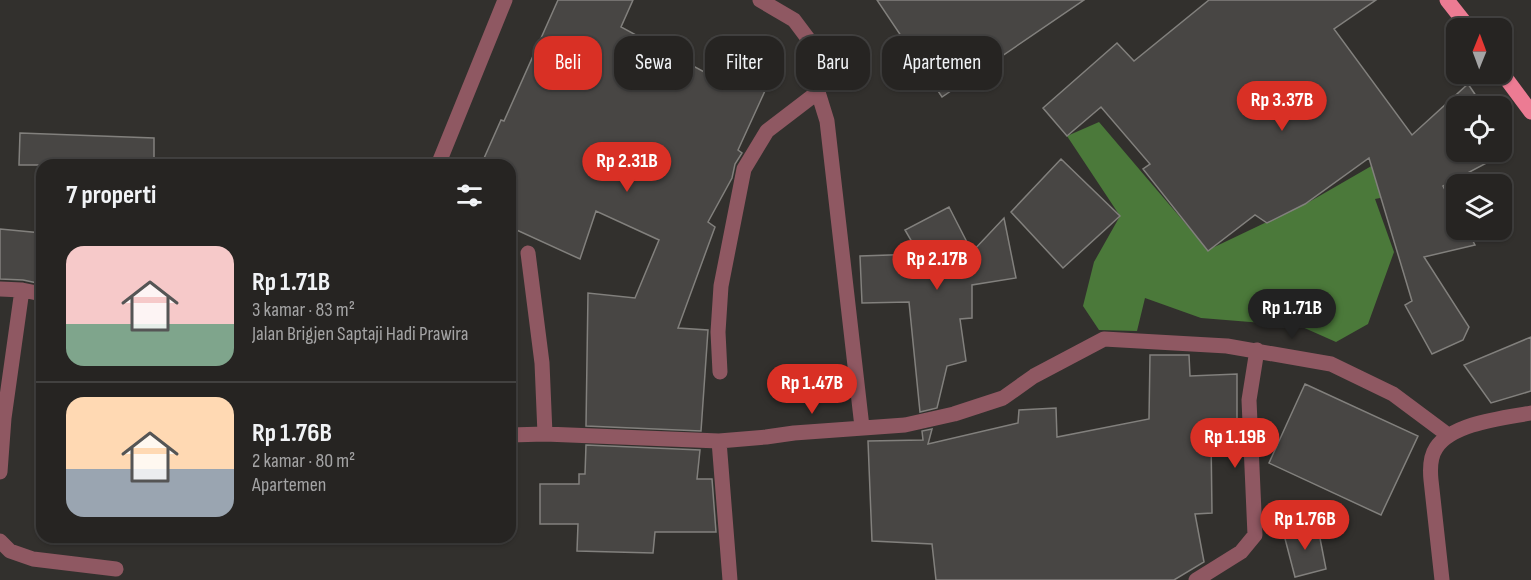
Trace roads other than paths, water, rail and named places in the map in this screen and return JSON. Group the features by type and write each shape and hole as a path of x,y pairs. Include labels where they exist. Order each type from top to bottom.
{"main road":[{"path":"1448,0 1462,18"},
{"path":"1510,84 1531,112"}],"street":[{"path":"440,159 505,0"},
{"path":"760,0 794,20 809,40 818,92 827,121 862,427"},
{"path":"720,372 718,332 721,286 744,169 767,131 818,92"},
{"path":"528,252 542,363 545,434"},
{"path":"0,289 36,293"},
{"path":"0,472 4,418 22,290"},
{"path":"516,435 718,441 914,423 954,414 1003,398 1034,376 1104,339 1227,346 1331,364 1393,394 1449,435"},
{"path":"1196,580 1241,552 1255,535 1249,400 1257,350"},
{"path":"1442,580 1430,465 1435,448 1449,435 1486,421 1531,413"},
{"path":"718,441 730,580"},
{"path":"0,541 10,550 33,559 116,569"}]}
